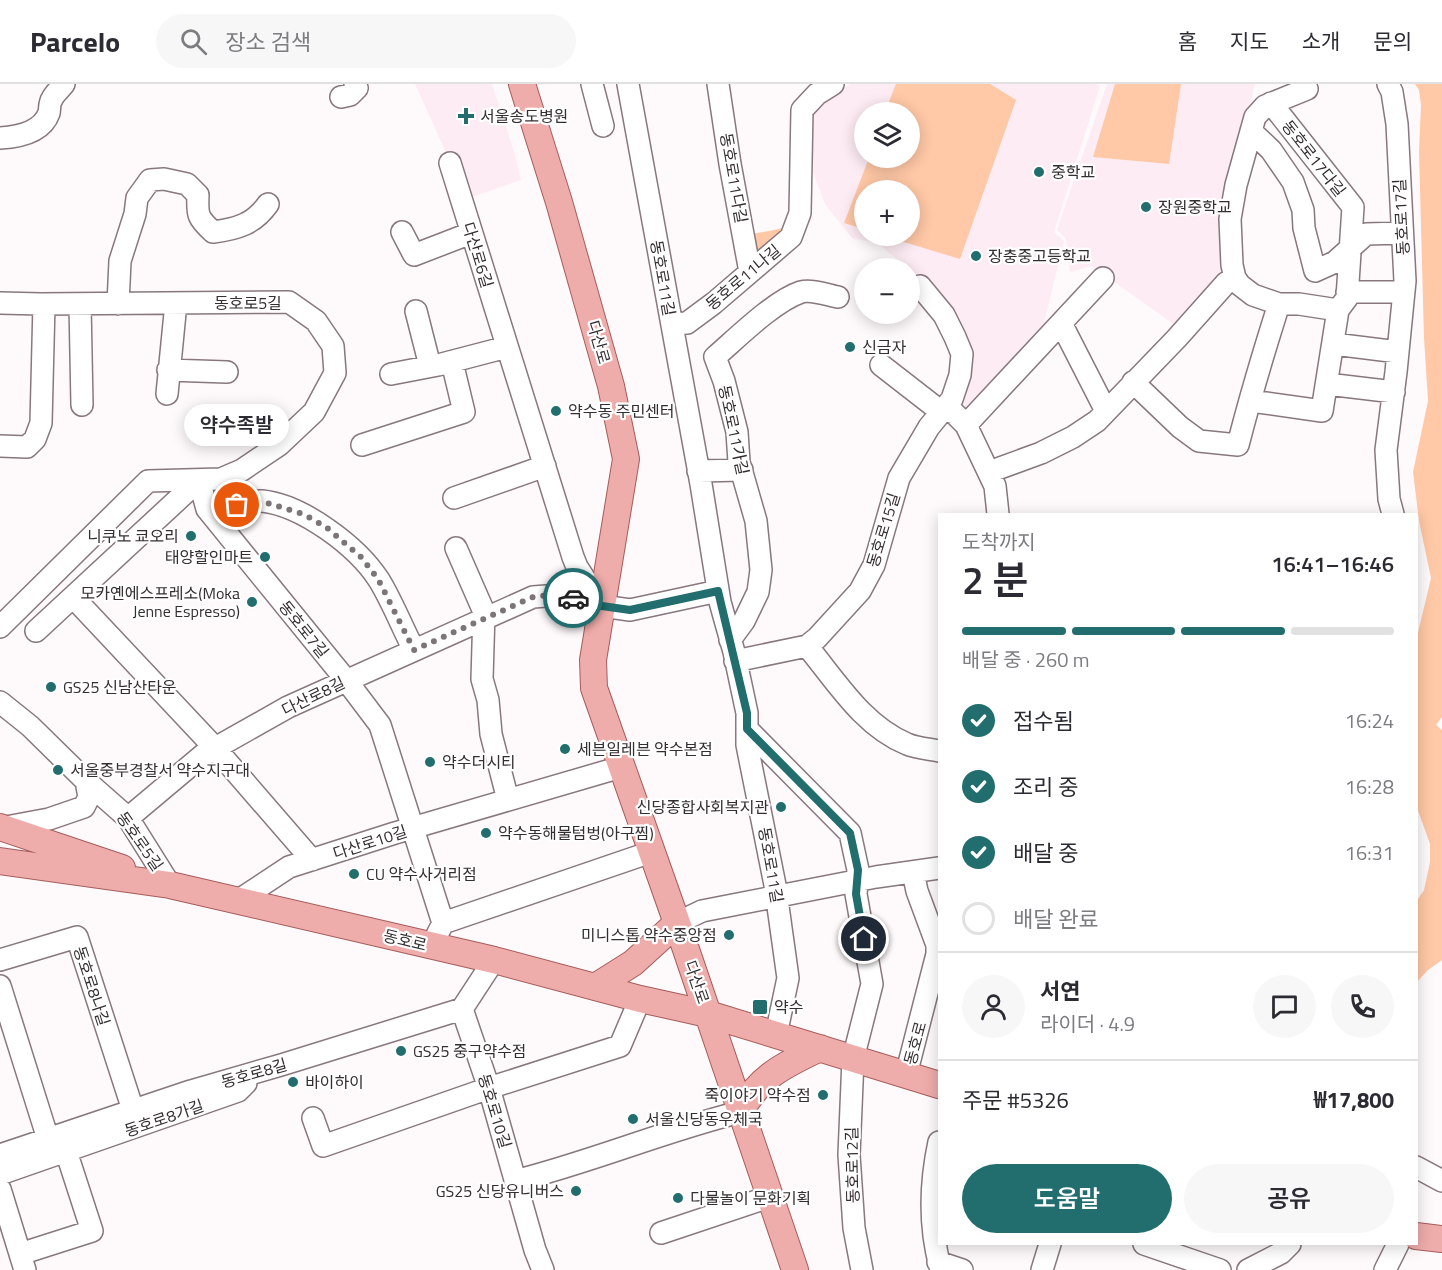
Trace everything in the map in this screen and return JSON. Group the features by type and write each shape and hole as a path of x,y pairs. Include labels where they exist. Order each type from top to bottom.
{"main road":[{"name":"다산로","path":"522,84 559,202 611,386 626,459 593,660 594,688 795,1270"},
{"name":"동호로","path":"1,827 100,859 170,885"},
{"name":"동호로","path":"0,861 170,885 494,960 640,999 708,1014 938,1085"},
{"path":"595,987 633,963 677,923"},
{"path":"740,1112 752,1092 768,1076 790,1062 820,1048"},
{"path":"1418,1236 1442,1239"}],"street":[{"path":"0,138 28,134 48,115 51,100 64,84"},
{"path":"592,84 603,126"},
{"name":"동호로11길","path":"628,84 718,591 747,713 747,745 777,896 788,978 776,1035"},
{"name":"동호로11다길","path":"718,84 750,272"},
{"name":"동호로17길","path":"1388,84 1392,92 1397,124 1404,292 1386,450 1389,499 1393,513"},
{"name":"동호로11나길","path":"672,324 687,323 791,237 800,213 802,110 827,86"},
{"path":"1307,89 1265,106 1256,117 1236,184 1230,219 1234,278 1253,295 1279,304 1343,301 1404,292"},
{"name":"동호로17다길","path":"1271,103 1353,207 1349,250"},
{"name":"동호로17다길","path":"1251,131 1271,150 1293,182 1303,210 1304,228 1315,271 1335,262 1366,234 1402,233"},
{"name":"다산로6길","path":"450,163 577,567 602,606"},
{"path":"118,304 120,261 135,214 137,198 150,180 164,179 187,184 198,195 197,213 200,220 213,232 232,229 249,222 260,216 268,204"},
{"path":"402,232 414,255 471,233"},
{"path":"1251,401 1322,411 1343,301 1349,250"},
{"path":"966,425 1102,278"},
{"path":"989,472 1041,453 1073,437 1097,421 1226,283 1234,278"},
{"name":"동호로15길","path":"807,646 860,591 874,565 899,478 929,427 952,399 960,375 962,354 944,315 920,286"},
{"name":"동호로11가길","path":"733,650 758,592 761,570 756,521 742,470 737,432 724,381 715,357 753,324 803,291 838,297"},
{"name":"동호로5길","path":"0,303 289,302 316,321 333,346 335,373 314,412 279,445 242,470 221,479 148,481 0,627"},
{"path":"167,393 176,303"},
{"path":"0,446 27,447 35,439 41,423 44,304"},
{"path":"80,304 82,405"},
{"path":"1133,382 1180,427 1199,441 1238,445 1264,348 1279,304"},
{"path":"416,311 430,366"},
{"path":"1061,323 1106,411"},
{"path":"1334,344 1398,352"},
{"path":"391,374 452,362 507,347"},
{"path":"362,445 464,412 452,362"},
{"path":"880,365 935,407 954,413 966,425 995,486 998,513"},
{"path":"168,370 227,372"},
{"path":"1327,384 1394,392"},
{"path":"454,498 545,466"},
{"path":"698,471 742,470"},
{"path":"36,631 199,480"},
{"name":"동호로7길","path":"199,480 207,509 380,725 443,923"},
{"path":"207,509 225,510 237,505 261,501 303,514 326,527 361,557 378,579 414,650"},
{"path":"456,548 484,612 485,642 482,679 488,700 491,734 508,800"},
{"path":"602,606 630,610 718,591"},
{"name":"다산로8길","path":"128,818 203,755 288,707 346,680 533,597 560,594 602,606"},
{"path":"73,597 215,748 312,860"},
{"path":"733,650 807,646 878,728 908,745 938,751"},
{"name":"동호로5길","path":"0,702 30,726 86,782 128,818 170,885"},
{"path":"747,729 850,833 858,870 856,894 873,984 854,1059"},
{"name":"다산로10길","path":"239,900 289,867 621,767"},
{"path":"1,827 49,819 84,807 89,797 86,782"},
{"path":"431,946 443,923 651,852"},
{"path":"677,923 702,911 938,868"},
{"name":"동호로","path":"906,1075 938,954 913,872"},
{"name":"동호로8나길","path":"0,960 77,937 133,1110"},
{"path":"462,1009 494,960"},
{"path":"0,986 48,1139"},
{"path":"314,1118 323,1146 489,1088 620,1046 640,999"},
{"name":"동호로8길","path":"0,1155 133,1110 462,1009"},
{"name":"동호로10길","path":"462,1009 489,1088 535,1250 543,1270"},
{"name":"동호로12길","path":"854,1059 849,1155 854,1228 862,1270"},
{"name":"동호로8가길","path":"0,1174 238,1091 254,1073"},
{"path":"515,1180 546,1173 704,1121 740,1112"},
{"path":"0,1189 23,1262 92,1231 66,1152"},
{"path":"938,1157 932,1217 939,1266 962,1270"},
{"path":"1418,1168 1442,1180"},
{"path":"661,1233 769,1197"},
{"path":"1042,1270 1050,1245"},
{"path":"1146,1245 1220,1270"},
{"path":"1248,1270 1281,1253 1289,1245"},
{"path":"1385,1270 1398,1245"}],"shaded area":[{"name":"서울송도병원","path":"415,84 492,84 521,180 467,199"},
{"name":"장충중고등학교","path":"851,84 1095,84 1100,86 1054,232 1064,241 1041,335 968,417 955,407 968,366 920,279 920,258 896,258 881,246 920,246 920,180 854,180 854,238 852,238 825,204 809,162 808,117 825,99"},
{"path":"896,84 990,84 1016,100 960,259 917,246 920,246 920,180 861,180 865,168 920,168 920,102 889,102"},
{"name":"장원중학교","path":"1107,84 1255,84 1231,184 1226,274 1179,328 1092,266 1070,272 1066,239 1057,230"},
{"path":"1115,84 1181,84 1169,164 1093,157"},
{"path":"1415,84 1442,84 1442,717 1436,725 1442,730 1442,960 1418,981 1418,899 1424,890 1430,862 1430,844 1418,811 1418,633 1431,578 1419,521 1413,472 1428,401 1424,338 1419,90"},
{"path":"854,197 854,226 844,223"},
{"path":"784,228 782,235 755,256 752,234"}],"way so far":[{"path":"237,505 261,501 303,514 326,527 361,557 378,579 414,650 533,597 560,594 573,598"}],"place":[{"name":"서울송도병원","path":"466,116"},
{"name":"중학교","path":"1039,172"},
{"name":"장원중학교","path":"1146,207"},
{"name":"장충중고등학교","path":"976,256"},
{"name":"신금자","path":"850,347"},
{"name":"약수동 주민센터","path":"556,411"},
{"name":"약수족발","path":"237,505"},
{"name":"니쿠노 쿄오리","path":"191,536"},
{"name":"태양할인마트","path":"265,557"},
{"name":"모카옌에스프레소(Moka Jenne Espresso)","path":"252,602"},
{"name":"GS25 신남산타운","path":"51,687"},
{"name":"세븐일레븐 약수본점","path":"565,749"},
{"name":"약수더시티","path":"430,762"},
{"name":"서울중부경찰서 약수지구대","path":"58,770"},
{"name":"신당종합사회복지관","path":"781,807"},
{"name":"약수동해물텀벙(아구찜)","path":"486,833"},
{"name":"CU 약수사거리점","path":"354,874"},
{"name":"미니스톱 약수중앙점","path":"729,935"},
{"name":"약수","path":"760,1007"},
{"name":"GS25 중구약수점","path":"401,1051"},
{"name":"바이하이","path":"293,1082"},
{"name":"죽이야기 약수점","path":"823,1095"},
{"name":"서울신당동우체국","path":"633,1119"},
{"name":"GS25 신당유니버스","path":"576,1191"},
{"name":"다물놀이 문화기획","path":"678,1198"}],"route":[{"path":"573,598 602,606 630,610 718,591 747,713 747,729 850,833 858,870 856,894 864,939"}]}
